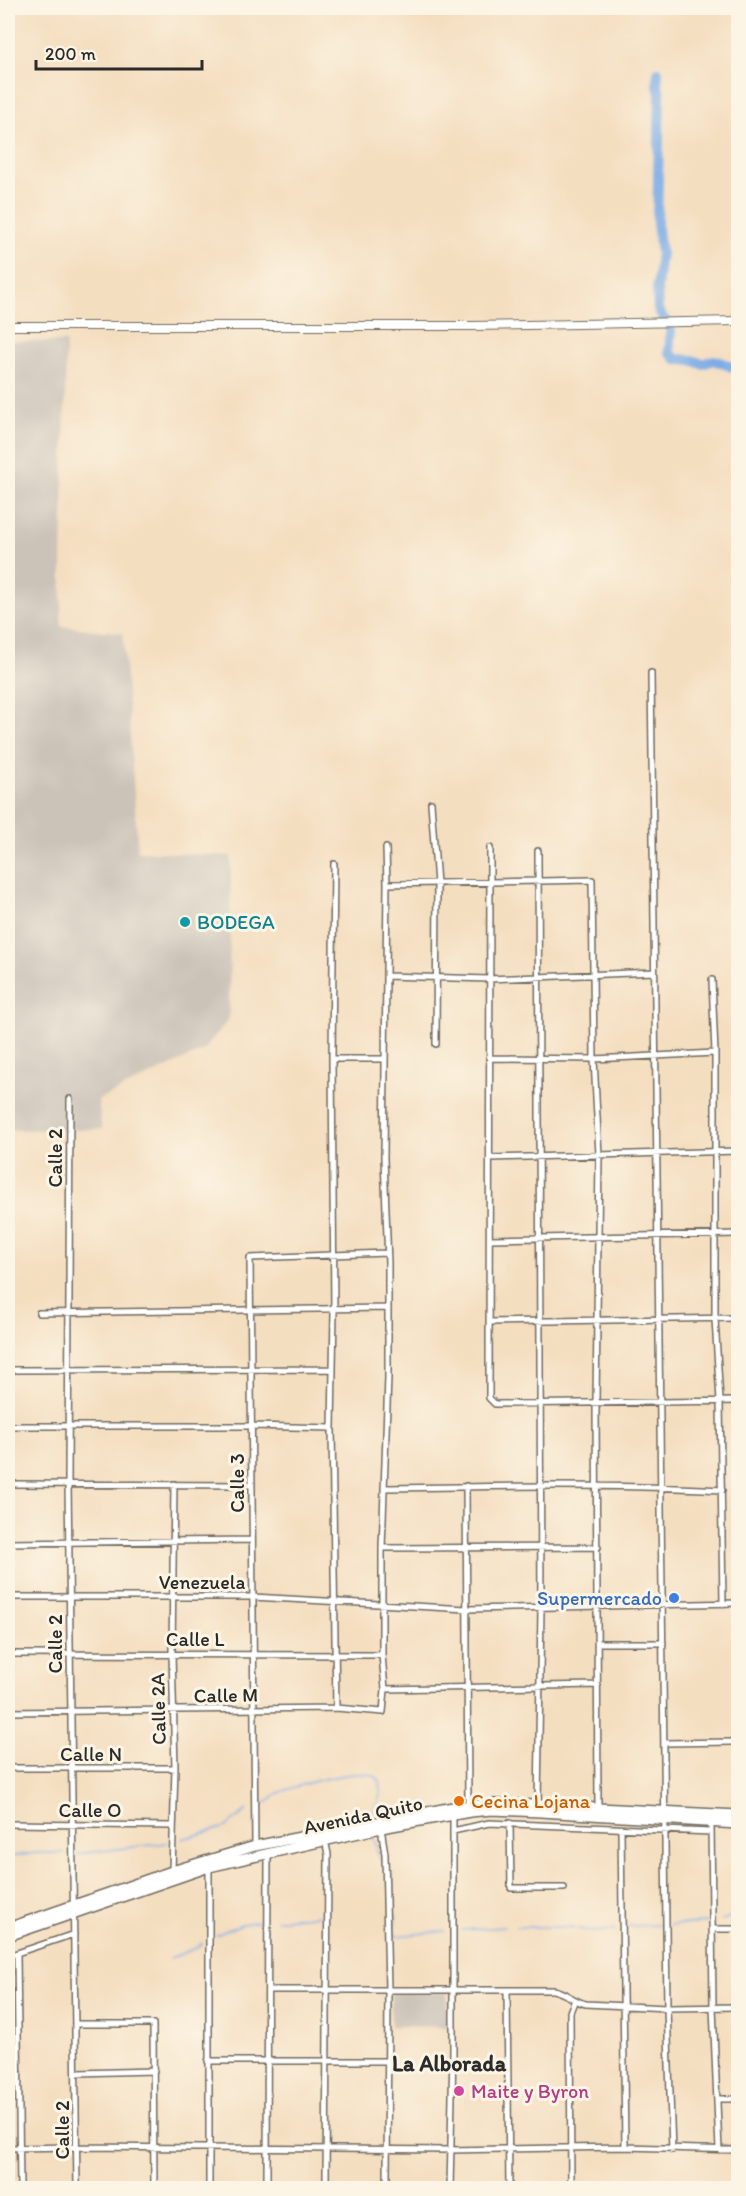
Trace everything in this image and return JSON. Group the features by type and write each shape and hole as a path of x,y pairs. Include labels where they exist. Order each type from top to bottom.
{"highway":[{"name":"Avenida Quito","path":"8,1936 172,1871 255,1846 468,1805 598,1806 665,1817 711,1828 738,1824"},
{"name":"Avenida Quito","path":"8,1928 209,1867 381,1828 453,1815 492,1810 665,1817 738,1815"}],"street":[{"path":"8,326 472,326 738,321"},
{"path":"651,673 667,2008 672,2150"},
{"path":"431,803 437,884 436,1044"},
{"path":"386,848 384,1158 388,1308 382,1548 382,1655 385,1689 598,1684"},
{"path":"490,848 488,881 491,1322 489,1392 492,1402 495,1404 540,1404 738,1401"},
{"path":"538,851 541,1609 538,1685 538,1805"},
{"path":"334,864 332,1428 336,1708"},
{"path":"387,884 592,880 594,1059 599,1155 596,1403 598,1806"},
{"path":"386,976 489,979 654,972"},
{"path":"712,980 715,1053 715,1319 720,1401 723,1604"},
{"path":"489,1058 594,1059 715,1053"},
{"path":"332,1059 385,1059"},
{"name":"Calle 2","path":"70,1099 68,1483 77,2188"},
{"path":"490,1158 738,1151"},
{"path":"490,1239 738,1234"},
{"name":"Calle 3","path":"255,1846 250,1258 387,1253"},
{"path":"39,1312 334,1311 388,1308"},
{"path":"491,1322 738,1318"},
{"path":"8,1370 333,1369"},
{"path":"8,1426 332,1428"},
{"path":"8,1484 252,1485"},
{"name":"Calle 2A","path":"172,1871 175,1768 172,1654 174,1484"},
{"path":"466,1486 468,1805"},
{"path":"385,1488 540,1486 722,1490"},
{"path":"8,1542 251,1540"},
{"path":"382,1548 598,1547"},
{"name":"Venezuela","path":"8,1598 253,1597 467,1609 541,1609"},
{"path":"541,1609 738,1603"},
{"path":"597,1643 663,1643"},
{"name":"Calle L","path":"8,1654 382,1655"},
{"name":"Calle M","path":"8,1712 336,1708 383,1712 385,1689"},
{"path":"664,1743 734,1742"},
{"name":"Calle N","path":"8,1768 175,1768"},
{"path":"450,2188 454,1991 453,1815"},
{"path":"453,1831 489,1823 621,1830 666,1831 711,1828 713,2007 719,2150"},
{"path":"510,1823 511,1888 564,1888"},
{"name":"Calle O","path":"8,1824 172,1826"},
{"path":"381,1828 385,1854 388,1990 387,2188"},
{"path":"621,1830 625,2147"},
{"path":"325,1840 328,1854 326,2188"},
{"path":"267,2188 268,1853"},
{"path":"209,1867 207,2148 209,2188"},
{"path":"713,1929 738,1929"},
{"path":"8,1956 74,1934"},
{"path":"18,1953 20,2188"},
{"path":"268,1990 553,1990 568,1994 574,2002 622,2007 738,2007"},
{"path":"507,1990 509,2188"},
{"path":"571,2188 570,2012 574,2002"},
{"path":"76,2024 153,2024 154,2188"},
{"path":"208,2061 387,2061"},
{"path":"77,2073 154,2071"},
{"path":"717,2099 738,2099"},
{"path":"8,2148 449,2150 625,2147 738,2150"}],"shaded area":[{"path":"8,341 66,342 61,626 123,633 138,851 231,856 229,1018 204,1050 98,1100 102,1129 8,1130"},
{"path":"391,1993 447,1993 448,2027 391,2026"}],"waterway":[{"path":"658,72 657,83 660,93 657,224 661,253 657,288 658,310 671,330 669,352 676,359 692,360 702,364 714,360 738,369"},
{"path":"260,1805 279,1793 299,1786 344,1775 359,1774 370,1775 380,1782 380,1795 373,1813"},
{"path":"182,1839 226,1827 248,1809"},
{"path":"374,1839 380,1860"},
{"path":"77,1854 167,1843"},
{"path":"8,1857 36,1853 64,1853"},
{"path":"392,1874 394,1906 392,1910 396,1916 393,1932 396,1936 445,1931"},
{"path":"722,1920 738,1914"},
{"path":"276,1920 319,1915"},
{"path":"216,1935 242,1924 261,1921"},
{"path":"669,1925 707,1923"},
{"path":"629,1926 664,1925"},
{"path":"462,1930 504,1927"},
{"path":"516,1927 570,1927 594,1932 615,1930"},
{"path":"170,1958 194,1949 202,1943"}],"place":[{"name":"BODEGA","path":"185,922"},
{"name":"Supermercado","path":"674,1598"},
{"name":"Cecina Lojana","path":"459,1801"},
{"name":"Maite y Byron","path":"459,2091"}],"district":[{"name":"La Alborada","path":"449,2063"}]}
